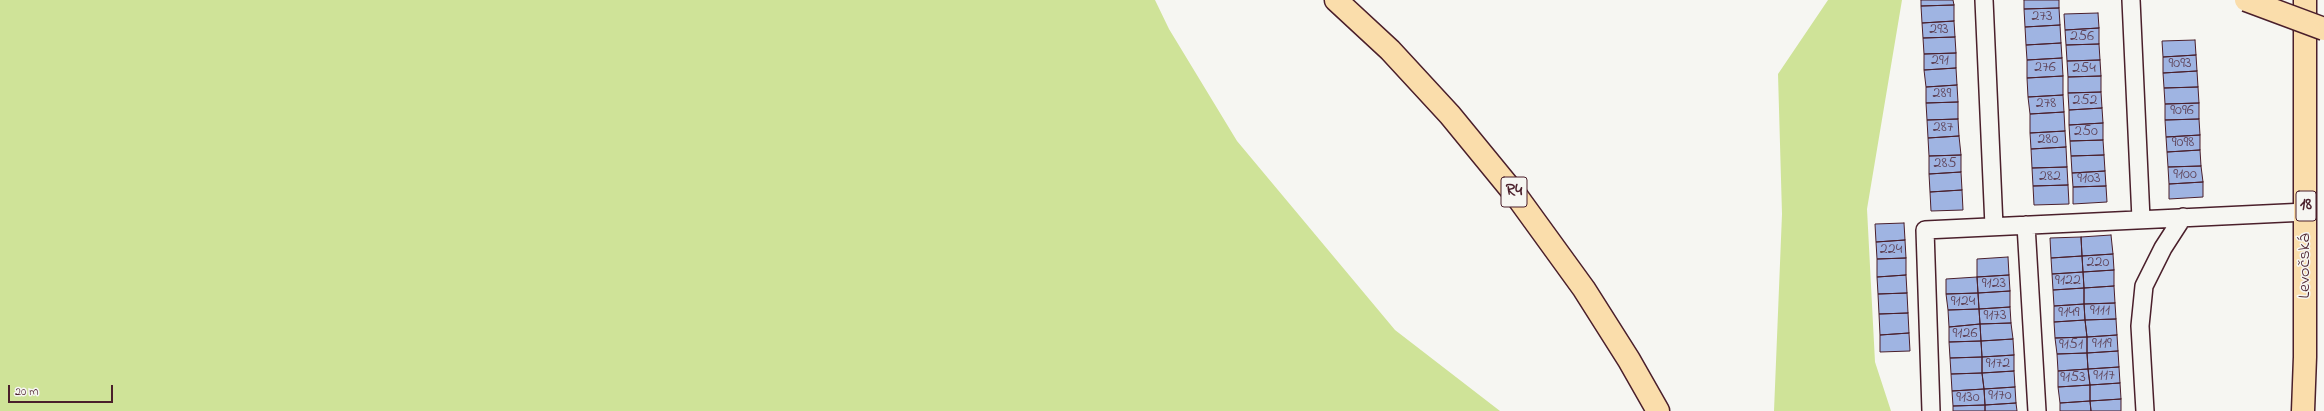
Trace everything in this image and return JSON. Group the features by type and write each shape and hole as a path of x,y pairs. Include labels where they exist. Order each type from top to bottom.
{"main road":[{"name":"R4","path":"1336,0 1390,50 1450,115 1518,198 1584,289 1629,360 1658,411"},
{"path":"2246,0 2315,30"},
{"name":"Levočská","path":"2303,411 2306,212 2315,30 2305,0"}],"lane":[{"path":"1984,0 1994,226"},
{"path":"2132,0 2141,219"},
{"path":"2294,0 2315,30"},
{"path":"1931,411 1924,230 2306,212"},
{"path":"2144,411 2140,326 2144,286 2164,248 2184,217"},
{"path":"2026,225 2038,411"}],"green space":[{"path":"0,0 1155,0 1169,29 1237,141 1395,330 1500,411 0,411"},
{"path":"1828,0 1902,0 1867,209 1875,362 1891,411 1774,411 1782,214 1778,74"}],"building":[{"path":"1921,0 1953,0 1954,5 1921,6"},
{"path":"2024,0 2059,0 2059,8 2024,9"},
{"path":"1954,5 1954,21 1922,23 1921,6"},
{"path":"2059,8 2060,25 2025,27 2024,9"},
{"path":"2098,13 2099,28 2065,30 2064,14"},
{"path":"1954,21 1955,37 1923,38 1922,23"},
{"path":"2060,25 2061,43 2026,45 2025,27"},
{"path":"2099,28 2099,44 2066,45 2065,30"},
{"path":"1955,37 1956,53 1924,54 1923,38"},
{"path":"2195,40 2196,55 2163,57 2162,41"},
{"path":"2061,43 2062,58 2027,60 2026,45"},
{"path":"2099,44 2100,60 2067,61 2066,45"},
{"path":"1956,53 1956,68 1924,70 1924,54"},
{"path":"2196,55 2197,71 2163,73 2163,57"},
{"path":"2062,58 2063,76 2027,78 2027,60"},
{"path":"2100,60 2101,76 2068,77 2067,61"},
{"path":"1956,68 1957,85 1926,87 1924,70"},
{"path":"2197,71 2198,87 2164,88 2163,73"},
{"path":"2063,76 2063,95 2028,97 2027,78"},
{"path":"2101,76 2101,92 2068,93 2068,77"},
{"path":"1957,85 1958,102 1926,103 1926,87"},
{"path":"2198,87 2199,103 2165,104 2164,88"},
{"path":"2101,92 2102,108 2069,110 2068,93"},
{"path":"2063,95 2064,112 2030,114 2028,97"},
{"path":"1958,102 1958,119 1927,120 1926,103"},
{"path":"2199,103 2199,119 2165,120 2165,104"},
{"path":"2102,108 2103,123 2069,125 2069,110"},
{"path":"2064,112 2065,131 2030,133 2030,114"},
{"path":"1958,119 1959,136 1928,138 1927,120"},
{"path":"2199,119 2200,135 2166,137 2165,120"},
{"path":"2103,123 2103,140 2070,141 2069,125"},
{"path":"2065,131 2066,147 2031,149 2030,133"},
{"path":"2200,135 2200,150 2167,152 2166,137"},
{"path":"1959,136 1961,155 1929,156 1928,138"},
{"path":"2103,140 2104,155 2071,156 2070,141"},
{"path":"2066,147 2067,167 2032,168 2031,149"},
{"path":"2200,150 2201,166 2168,167 2167,152"},
{"path":"1961,155 1961,172 1929,174 1929,156"},
{"path":"2104,155 2105,171 2072,173 2071,156"},
{"path":"2201,166 2203,182 2169,184 2168,167"},
{"path":"2067,167 2068,185 2033,186 2032,168"},
{"path":"2105,171 2106,186 2073,187 2072,173"},
{"path":"1961,172 1962,190 1930,192 1929,174"},
{"path":"2203,182 2203,197 2169,199 2169,184"},
{"path":"2068,185 2069,204 2034,205 2033,186"},
{"path":"2106,186 2107,202 2073,204 2073,187"},
{"path":"1962,190 1963,210 1931,211 1930,192"},
{"path":"1904,223 1905,240 1876,242 1875,224"},
{"path":"2111,235 2113,254 2082,256 2081,237"},
{"path":"2081,237 2082,256 2051,258 2050,238"},
{"path":"1905,240 1906,258 1877,259 1876,242"},
{"path":"2113,254 2114,270 2083,272 2082,256"},
{"path":"2082,256 2083,272 2052,274 2051,258"},
{"path":"2008,257 2009,275 1977,277 1977,259"},
{"path":"1906,258 1906,275 1877,277 1877,259"},
{"path":"2114,270 2114,286 2084,288 2083,272"},
{"path":"2083,272 2084,288 2053,290 2052,274"},
{"path":"1906,275 1907,293 1878,294 1877,277"},
{"path":"2009,275 2010,291 1978,293 1977,277"},
{"path":"1977,277 1978,293 1946,294 1946,279"},
{"path":"2114,286 2115,303 2084,304 2084,288"},
{"path":"2084,288 2084,304 2054,306 2053,290"},
{"path":"2010,291 2010,307 1979,309 1978,293"},
{"path":"1907,293 1908,313 1879,314 1878,294"},
{"path":"1978,293 1979,309 1948,310 1946,294"},
{"path":"2115,303 2116,319 2085,320 2084,304"},
{"path":"2084,304 2085,320 2054,322 2054,306"},
{"path":"2010,307 2011,323 1980,324 1979,309"},
{"path":"1979,309 1980,324 1949,327 1948,310"},
{"path":"1908,313 1909,333 1880,335 1879,314"},
{"path":"2116,319 2117,335 2087,337 2085,320"},
{"path":"2085,320 2087,337 2055,338 2054,322"},
{"path":"2011,323 2013,339 1981,341 1980,324"},
{"path":"1980,324 1981,341 1949,342 1949,327"},
{"path":"1909,333 1910,351 1880,352 1880,335"},
{"path":"2117,335 2118,351 2087,353 2087,337"},
{"path":"2087,337 2087,353 2057,354 2055,338"},
{"path":"2013,339 2014,355 1982,357 1981,341"},
{"path":"1981,341 1982,357 1950,358 1949,342"},
{"path":"2118,351 2119,367 2088,369 2087,353"},
{"path":"2087,353 2088,369 2058,371 2057,354"},
{"path":"2014,355 2014,371 1982,373 1982,357"},
{"path":"1982,357 1982,373 1951,374 1950,358"},
{"path":"2119,367 2120,383 2090,385 2088,369"},
{"path":"2088,369 2090,385 2058,387 2058,371"},
{"path":"2014,371 2015,387 1984,389 1982,373"},
{"path":"1982,373 1984,389 1952,391 1951,374"},
{"path":"2120,383 2121,399 2090,401 2090,385"},
{"path":"2090,385 2090,401 2060,403 2058,387"},
{"path":"2015,387 2016,403 1985,405 1984,389"},
{"path":"1984,389 1985,405 1953,406 1952,391"},
{"path":"2121,399 2121,411 2091,411 2090,401"},
{"path":"2090,401 2091,411 2060,411 2060,403"},
{"path":"2016,403 2017,411 1985,411 1985,405"},
{"path":"1985,405 1985,411 1953,411 1953,406"}]}
